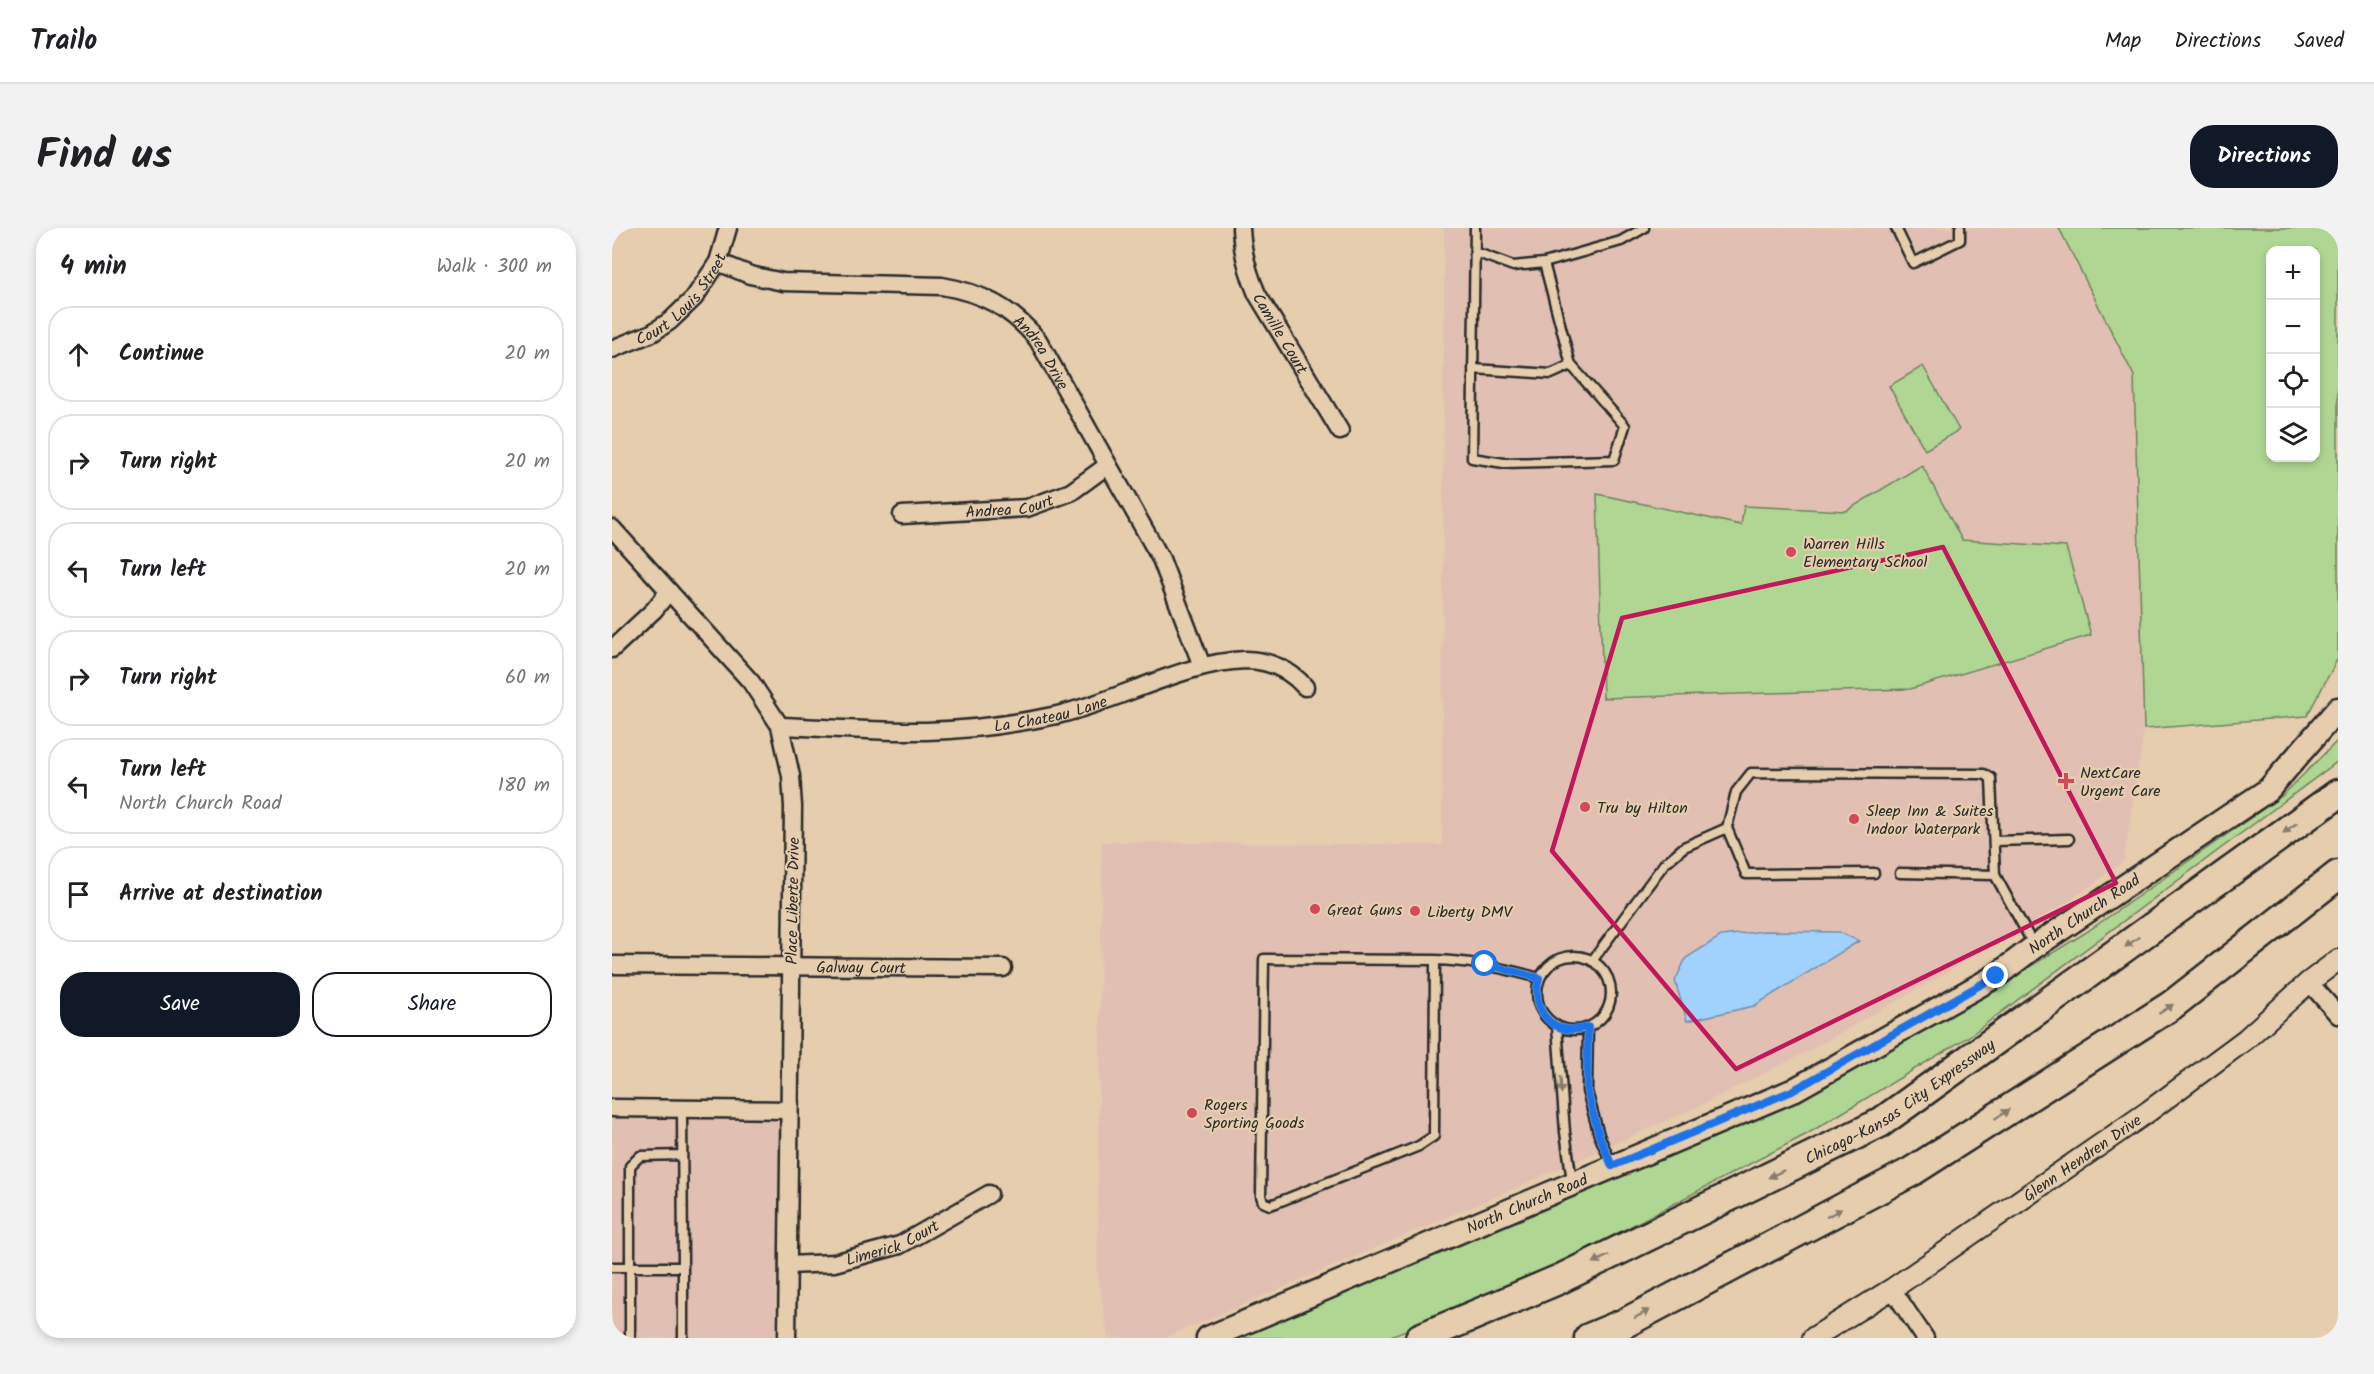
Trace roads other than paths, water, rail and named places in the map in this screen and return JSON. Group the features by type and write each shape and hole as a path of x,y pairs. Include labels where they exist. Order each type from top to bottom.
{"highway":[{"name":"Chicago-Kansas City Expressway","path":"1420,1338 1560,1279 1880,1123 2338,794"},
{"path":"1589,1338 1625,1323 1911,1172 2172,1005 2338,875"}],"main road":[{"name":"North Church Road","path":"1208,1338 1792,1091 1996,976 2034,947 2268,789 2338,709"}],"street":[{"name":"Court Louis Street","path":"612,349 652,333 670,321 694,298 718,262 728,228"},
{"name":"Camille Court","path":"1241,228 1248,275 1257,294 1340,431"},
{"name":"Andrea Drive","path":"718,262 750,275 783,282 942,286 964,290 996,303 1023,323 1038,340 1161,559 1202,666"},
{"name":"Andrea Court","path":"902,515 1027,508 1071,492 1108,465"},
{"name":"Place Liberte Drive","path":"612,528 751,682 780,726 791,776 793,807 787,1338"},
{"path":"612,649 654,610 669,591"},
{"name":"La Chateau Lane","path":"780,726 926,731 1009,724 1060,714 1110,700 1202,666 1223,662 1264,661 1294,675 1305,687"},
{"name":"Glenn Hendren Drive","path":"1814,1338 1892,1289 2157,1104 2246,1039 2309,982 2338,960"},
{"name":"Galway Court","path":"612,965 1003,968"},
{"path":"2309,982 2338,1015"},
{"path":"612,1108 789,1110"},
{"name":"Limerick Court","path":"788,1265 834,1263 900,1245 989,1194"},
{"path":"1892,1289 1925,1338"}],"lane":[{"path":"1475,228 1472,458 1504,463 1614,459 1625,426 1571,365 1544,263"},
{"path":"1475,252 1513,266 1544,263 1621,241 1644,228"},
{"path":"1896,228 1913,263 1960,240 1960,228"},
{"path":"1473,369 1551,374 1571,365"},
{"path":"1874,873 1746,874 1726,828 1737,792 1751,773 1984,774 1991,778 1995,875 2034,947"},
{"path":"1592,961 1664,864 1684,847 1726,828"},
{"path":"1994,841 2069,839"},
{"path":"1900,873 1995,875"},
{"path":"1575,956 1592,961 1605,973 1611,990 1610,1000 1603,1016 1588,1027 1573,1030 1557,1026 1549,1021 1539,1006 1536,997 1539,978 1550,964 1566,957 1575,956"},
{"path":"1435,960 1434,1136 1419,1146 1276,1203 1270,1205 1263,1202 1261,1196 1264,959 1435,960 1485,964 1539,978"},
{"path":"1557,1026 1565,1132 1572,1184"},
{"path":"1588,1027 1587,1091 1599,1135 1612,1166"},
{"path":"682,1109 683,1338"},
{"path":"630,1338 630,1166 640,1156 682,1155"},
{"path":"612,1267 683,1267"}],"water":[{"path":"1764,931 1839,932 1859,941 1754,1006 1687,1021 1675,981 1686,958 1721,936"}],"place":[{"name":"Warren Hills Elementary School","path":"1791,552"},
{"name":"NextCare Urgent Care","path":"2066,781"},
{"name":"Tru by Hilton","path":"1585,807"},
{"name":"Sleep Inn & Suites Indoor Waterpark","path":"1854,819"},
{"name":"Great Guns","path":"1315,909"},
{"name":"Liberty DMV","path":"1415,911"},
{"name":"Rogers Sporting Goods","path":"1192,1113"}]}
